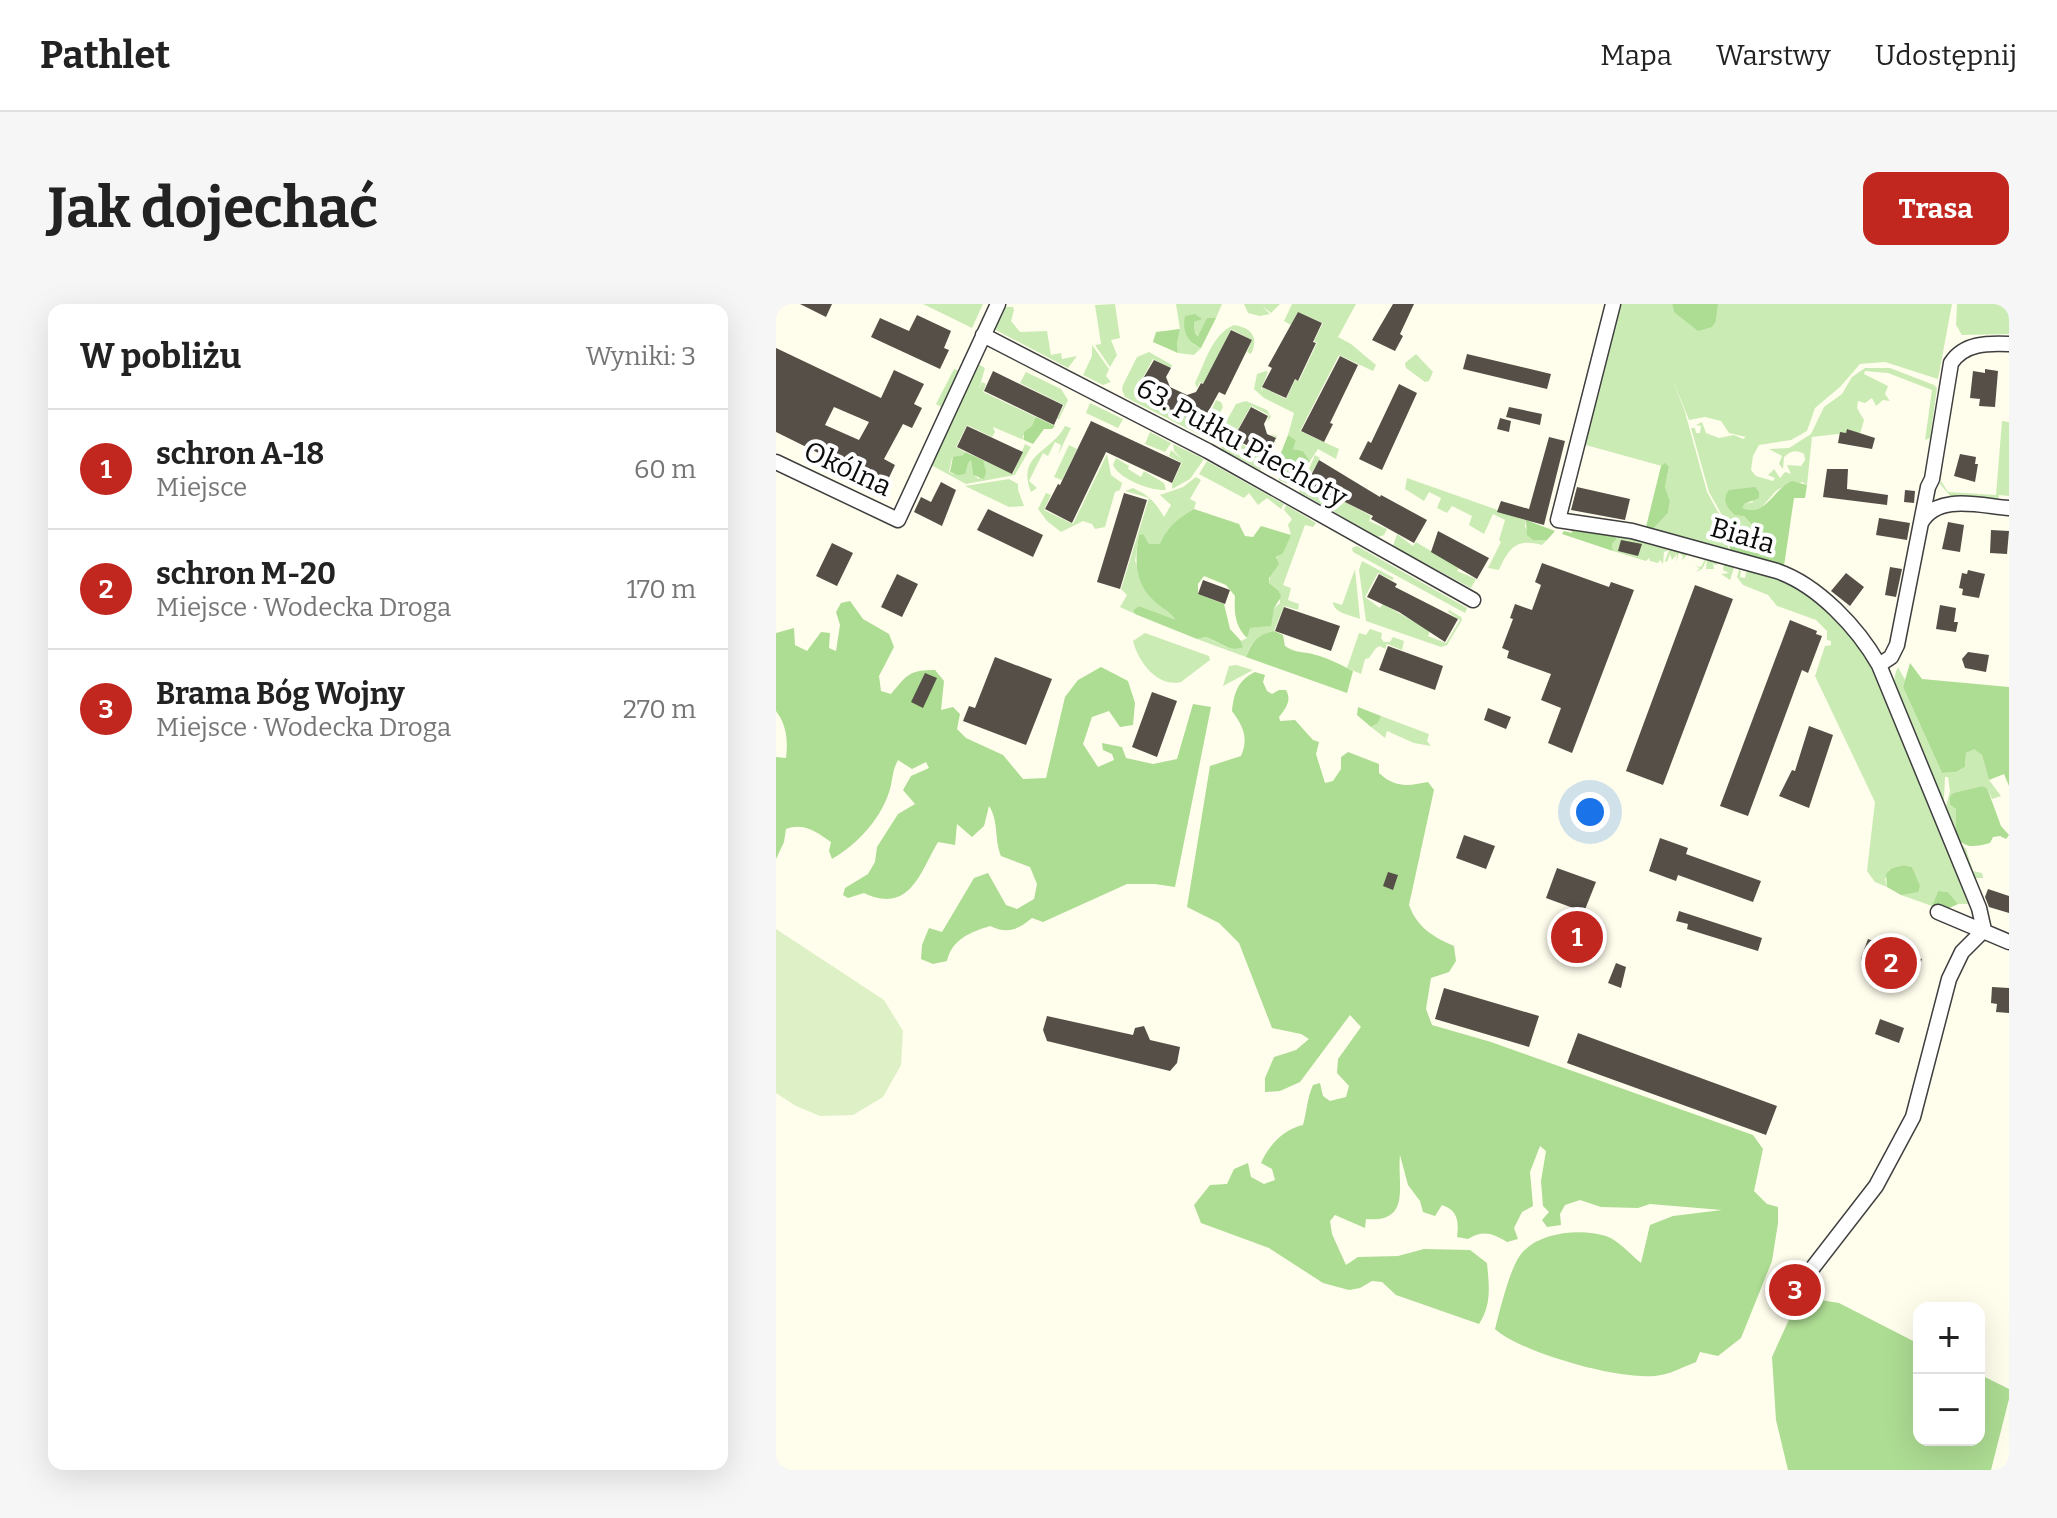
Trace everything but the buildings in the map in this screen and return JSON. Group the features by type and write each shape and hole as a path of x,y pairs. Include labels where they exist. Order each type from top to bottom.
{"street":[{"path":"983,335 998,304"},
{"name":"Biała","path":"1613,304 1558,520 1632,531 1791,576 1828,604 1860,636 1879,665 1979,908 1984,930"},
{"name":"Okólna","path":"776,462 898,520 983,335"},
{"name":"63. Pułku Piechoty","path":"983,335 1208,451 1473,600"},
{"path":"1879,665 1896,650 1932,479 1951,363 1961,352 1981,345 2009,344"},
{"path":"1932,479 1952,504"},
{"path":"1919,531 1922,519 1940,505 2009,508"},
{"path":"1938,912 2009,942"},
{"path":"1804,1279 1876,1186 1913,1117 1949,979 1962,952 1984,930"}],"green space":[{"path":"923,304 983,304 972,328"},
{"path":"1115,304 1120,338 1111,340 1117,355 1110,367 1095,345 1101,344 1095,305"},
{"path":"1176,304 1222,304 1216,318 1207,318 1199,336 1195,333 1194,322 1201,319 1185,316 1193,344 1201,348 1194,355 1178,353 1180,329"},
{"path":"1244,304 1280,304 1271,313 1262,306 1270,314 1260,316 1248,313"},
{"path":"1292,304 1356,304 1338,337 1376,365 1373,371 1339,355 1300,431 1339,449 1336,459 1318,449 1310,461 1303,451 1292,449 1296,440 1288,435 1294,413 1264,398 1254,389 1257,374 1266,371 1261,389 1286,399 1295,380 1299,381 1317,343 1314,341 1323,323 1298,312 1291,325 1284,321"},
{"path":"1618,304 1672,304 1674,312 1716,321 1718,304 1952,304 1938,379 1885,362 1860,364 1840,387 1815,408 1807,431 1791,440 1759,445 1751,470 1756,476 1773,481 1775,478 1768,475 1774,469 1780,478 1785,472 1791,474 1787,465 1801,466 1805,460 1801,452 1793,451 1784,457 1783,469 1779,464 1782,456 1769,449 1789,448 1811,434 1824,407 1842,394 1852,377 1865,368 1890,368 1937,388 1930,438 1925,440 1932,390 1888,373 1865,371 1864,374 1888,386 1885,394 1890,401 1883,400 1876,406 1872,398 1865,403 1858,401 1857,408 1864,420 1860,434 1848,429 1846,433 1812,437 1807,485 1802,482 1780,488 1761,507 1753,510 1741,508 1743,504 1754,502 1729,490 1744,516 1760,534 1749,539 1741,533 1729,532 1729,538 1723,517 1709,492 1691,428 1700,433 1701,426 1696,425 1702,422 1706,433 1719,438 1734,435 1743,439 1746,437 1729,433 1721,421 1705,417 1689,420 1672,378 1685,412 1707,492 1724,523 1729,552 1653,529 1668,513 1670,501 1665,487 1669,468 1582,444"},
{"path":"1672,304 1718,304 1716,321 1712,327 1698,331 1674,312"},
{"path":"1957,304 2009,304 2009,334 1962,335 1956,325"},
{"path":"1002,307 1013,307 1011,321 1020,332 1047,331 1051,355 1061,353 1062,359 1077,356 1068,368 994,329"},
{"path":"1195,314 1202,319 1194,322 1198,336 1207,318 1216,318 1201,348 1192,343 1184,326 1185,316"},
{"path":"1234,325 1252,334 1254,343 1251,354 1247,352 1252,340 1231,329 1205,384 1200,382 1197,388 1195,383 1210,350 1220,335"},
{"path":"1180,329 1178,353 1153,342 1156,332"},
{"path":"1092,345 1109,369 1106,376 1111,382 1103,385 1083,375 1092,356"},
{"path":"1149,352 1172,365 1171,368 1153,359 1140,383 1139,393 1200,423 1209,416 1216,400 1221,402 1223,407 1212,427 1200,435 1125,397 1123,385 1137,357"},
{"path":"1416,354 1433,372 1429,381 1425,382 1406,368 1405,363"},
{"path":"976,363 985,368 979,389 982,382 986,384 983,392 1036,417 1033,426 1023,436 1024,440 993,427 995,432 992,437 967,425 956,447 965,452 952,458 949,472 953,474 971,460 973,475 979,479 983,460 1013,474 1025,444 1031,447 1015,475 966,484 931,465"},
{"path":"954,369 960,371 943,408 936,404"},
{"path":"1026,372 1061,389 1068,400 1059,419 1064,405 1020,383"},
{"path":"1246,401 1267,410 1271,417 1267,422 1269,415 1251,406 1237,431 1238,442 1268,456 1276,440 1271,460 1260,470 1222,449 1224,426 1236,404"},
{"path":"1090,403 1123,419 1118,428 1086,413"},
{"path":"1036,417 1055,426 1044,429 1033,444 1024,440 1024,432 1032,426"},
{"path":"2002,421 2009,422 2009,496 1999,495 1998,501 1952,498 1940,484 1944,468 1941,481 1948,492 1996,495"},
{"path":"1065,426 1071,428 1058,455 1061,445 1055,442 1048,456 1043,453 1029,481 1037,488 1031,492 1028,479 1028,469 1031,462"},
{"path":"1150,432 1171,443 1165,452 1145,444"},
{"path":"1288,435 1296,440 1293,449 1303,451 1310,461 1301,477 1292,478 1286,483 1279,480 1277,463"},
{"path":"1173,444 1204,459 1190,479 1172,489 1182,463 1169,456 1171,450 1184,461 1174,451"},
{"path":"1069,445 1077,449 1062,480 1054,477"},
{"path":"965,452 983,460 984,479 973,475 971,460 965,474 950,472 953,457"},
{"path":"1107,454 1111,475 1122,483 1120,490 1115,492 1105,527 1095,529 1092,524 1083,521 1061,532 1038,509 1046,493 1051,495 1044,510 1073,524"},
{"path":"1315,455 1320,458 1306,483 1371,516 1369,521 1387,529 1384,535 1378,537 1299,492"},
{"path":"1116,458 1141,477 1144,471 1164,483 1166,490 1128,479 1113,465"},
{"path":"1207,461 1284,504 1281,509 1267,498 1258,505 1249,493 1244,498 1199,474"},
{"path":"1665,463 1669,467 1665,487 1670,501 1668,513 1653,529 1646,527 1661,466"},
{"path":"1196,477 1201,480 1190,499 1196,502 1194,509 1174,523 1161,544 1149,544 1143,535 1139,535 1135,561 1152,599 1168,609 1178,621 1139,606 1133,610 1135,614 1120,607 1127,595 1121,589 1149,498 1125,491 1133,488 1144,494 1148,497 1155,503 1164,517 1171,505 1160,495 1183,487"},
{"path":"1407,478 1526,520 1525,527 1533,540 1547,540 1542,545 1520,544 1510,551 1499,570 1488,568 1501,542 1505,520 1493,514 1484,534 1469,525 1472,516 1452,506 1447,513 1437,508 1441,498 1429,492 1424,501 1405,489"},
{"path":"1009,479 1018,484 1024,506 1009,507 965,486"},
{"path":"1792,481 1807,485 1805,498 1794,498 1784,566 1730,553 1729,532 1734,526 1749,539 1760,534 1744,516 1735,515 1727,507 1725,497 1729,490 1755,487 1759,498 1744,504 1742,508 1757,509"},
{"path":"1286,505 1316,523 1313,527 1305,525 1283,585 1291,588 1288,600 1299,604 1298,610 1284,606 1274,631 1256,640 1246,657 1197,639 1206,637 1226,647 1243,647 1241,641 1247,638 1249,628 1268,626 1274,608 1280,603 1279,591 1269,583 1270,576 1291,535 1288,525 1292,519 1284,510"},
{"path":"1194,509 1239,524 1245,536 1253,537 1261,526 1291,535 1283,553 1276,557 1279,564 1269,578 1269,583 1281,597 1274,608 1271,626 1250,628 1247,638 1236,619 1235,596 1226,585 1204,576 1198,584 1198,594 1224,604 1230,629 1243,647 1229,648 1206,637 1197,639 1135,614 1133,610 1139,606 1176,620 1151,598 1141,583 1137,560 1139,535 1143,534 1149,544 1160,544 1174,523"},
{"path":"1526,520 1555,531 1547,540 1533,540 1527,535"},
{"path":"1570,525 1614,531 1613,551 1562,534 1564,531 1572,533"},
{"path":"1614,531 1770,572 1802,588 1840,623 1863,650 1883,687 1968,904 1958,904 1948,892 1938,891 1932,906 1901,895 1909,892 1916,880 1912,867 1892,868 1885,879 1887,887 1875,882 1867,871 1875,802 1815,676 1825,646 1831,645 1831,641 1827,640 1827,631 1816,620 1777,606 1768,595 1743,585 1737,577 1741,570 1740,577 1745,578 1747,569 1735,565 1730,580 1721,574 1729,573 1723,570 1724,563 1718,561 1717,565 1713,564 1714,569 1706,569 1707,559 1702,569 1696,572 1700,568 1694,566 1701,567 1705,559 1696,555 1693,559 1694,555 1688,553 1682,561 1683,556 1679,553 1676,562 1677,554 1672,560 1670,554 1667,562 1669,550 1664,552 1663,564 1660,560 1658,563 1649,558 1646,561 1613,551"},
{"path":"1397,534 1413,546 1416,542 1459,568 1457,571 1476,579 1471,588 1393,546"},
{"path":"1357,546 1467,608 1465,613 1353,552 1352,548"},
{"path":"1362,561 1394,578 1392,580 1378,573 1365,597 1380,608 1383,604 1430,631 1428,636 1446,643 1460,620 1449,610 1461,617 1462,620 1447,645 1441,647 1366,621 1359,570"},
{"path":"1355,569 1360,619 1339,611 1333,602 1342,605"},
{"path":"850,601 863,619 889,634 894,647 879,676 881,691 891,694 909,675 935,670 944,681 941,710 953,707 960,714 957,729 966,738 1003,755 1023,779 1046,778 1065,697 1078,680 1101,667 1128,681 1135,703 1133,725 1120,727 1109,711 1092,717 1083,744 1098,767 1114,760 1112,754 1103,750 1102,743 1122,747 1126,758 1153,764 1177,759 1193,704 1211,707 1175,887 1127,884 1043,922 1032,918 1012,930 990,926 976,931 953,947 947,961 933,964 921,959 922,945 929,928 942,932 974,878 988,873 1006,905 1017,909 1034,899 1037,884 1030,867 1001,856 989,806 984,826 972,837 957,824 955,845 938,842 918,878 902,895 892,899 864,893 848,898 843,895 845,888 868,874 875,862 877,847 898,814 915,804 903,790 911,776 929,768 926,762 912,769 898,760 882,808 869,828 851,845 832,859 829,851 831,842 810,829 792,827 786,829 776,859 776,757 786,758 787,746 785,728 776,711 776,633 794,628 795,645 807,651 821,632 830,633 829,648 836,651 840,625 836,612 841,603"},
{"path":"1370,629 1382,633 1384,642 1390,642 1393,637 1404,641 1402,650 1387,644 1385,649 1380,646 1376,648 1365,659 1361,674 1347,668 1359,633 1366,635"},
{"path":"1274,631 1283,635 1285,646 1289,649 1321,657 1353,671 1347,693 1246,657 1256,640"},
{"path":"1145,633 1209,656 1210,660 1181,682 1164,681 1150,671 1136,649 1133,641"},
{"path":"1910,663 1922,679 2009,687 2009,786 2004,774 1989,780 1982,755 1974,749 1966,753 1965,767 1956,772 1942,773 1903,687"},
{"path":"1229,666 1253,670 1223,686"},
{"path":"1898,667 1905,680 1903,687 1942,773 1956,772 1965,767 1966,753 1974,748 1982,755 1989,780 2001,796 1992,799 1987,788 1982,786 1953,793 1950,798 1950,805 1956,809 1955,837 1966,849 1973,871 1982,873 1983,878 1974,878 1958,854 1960,850 1956,850 1945,810 1950,791 1948,777 1945,777 1944,799 1941,800 1927,777 1925,772 1930,773 1927,761 1908,725 1905,710 1895,695 1894,681"},
{"path":"1255,672 1265,675 1263,682 1272,694 1286,690 1288,701 1279,717 1280,721 1295,720 1313,740 1319,742 1316,754 1325,783 1333,781 1341,769 1341,757 1348,752 1379,764 1379,773 1391,781 1408,785 1428,782 1434,790 1409,905 1416,919 1427,930 1454,946 1456,961 1449,972 1431,978 1426,1009 1432,1025 1491,1042 1753,1135 1763,1149 1754,1191 1767,1204 1778,1207 1772,1261 1741,1338 1718,1356 1700,1352 1696,1362 1661,1375 1624,1375 1550,1356 1495,1329 1515,1264 1526,1249 1536,1242 1559,1234 1584,1232 1606,1236 1641,1263 1650,1225 1673,1216 1722,1210 1650,1204 1638,1208 1601,1207 1580,1200 1565,1205 1560,1214 1561,1225 1547,1227 1542,1220 1549,1212 1543,1206 1541,1181 1546,1151 1540,1146 1530,1172 1533,1206 1522,1212 1514,1228 1518,1239 1507,1242 1488,1234 1478,1234 1468,1239 1457,1237 1457,1222 1451,1210 1442,1205 1435,1216 1423,1212 1420,1201 1408,1185 1400,1155 1399,1200 1390,1215 1381,1219 1366,1219 1365,1228 1335,1215 1330,1221 1332,1234 1346,1265 1358,1257 1398,1256 1424,1249 1470,1250 1487,1263 1488,1302 1479,1324 1396,1295 1382,1282 1372,1281 1349,1290 1323,1283 1269,1248 1201,1223 1194,1205 1210,1185 1227,1184 1234,1169 1248,1163 1251,1177 1264,1184 1275,1180 1272,1169 1261,1163 1278,1139 1303,1125 1313,1085 1320,1083 1323,1096 1330,1101 1346,1097 1349,1086 1337,1073 1338,1059 1361,1027 1350,1015 1300,1082 1280,1091 1265,1092 1265,1078 1274,1057 1296,1050 1309,1039 1301,1034 1272,1028 1239,943 1219,923 1187,907 1210,766 1241,756 1245,738 1232,711 1233,704 1241,683"},
{"path":"1358,707 1381,716 1378,723 1371,727 1357,715"},
{"path":"1381,716 1429,734 1427,741 1431,746 1414,743 1387,731 1385,738 1371,727 1378,723"},
{"path":"1982,786 1987,788 2001,826 2009,835 2006,839 1993,837 1990,843 1967,845 1955,837 1956,809 1950,805 1950,797 1953,793"},
{"path":"1912,867 1920,886 1918,892 1901,895 1887,887 1886,874 1892,868"},
{"path":"1938,891 1948,892 1958,904 1945,910 1932,906"},
{"path":"776,929 884,1000 903,1031 901,1065 883,1097 853,1115 820,1116 776,1093"},
{"path":"1801,1293 1808,1298 1839,1303 1913,1341 1913,1446 1985,1446 1985,1377 2009,1389 1991,1470 1788,1470 1776,1420 1772,1357"}],"place":[{"name":"schron A-18","path":"1577,937"},
{"name":"schron M-20","path":"1891,963"},
{"name":"Brama Bóg Wojny","path":"1795,1290"}]}
